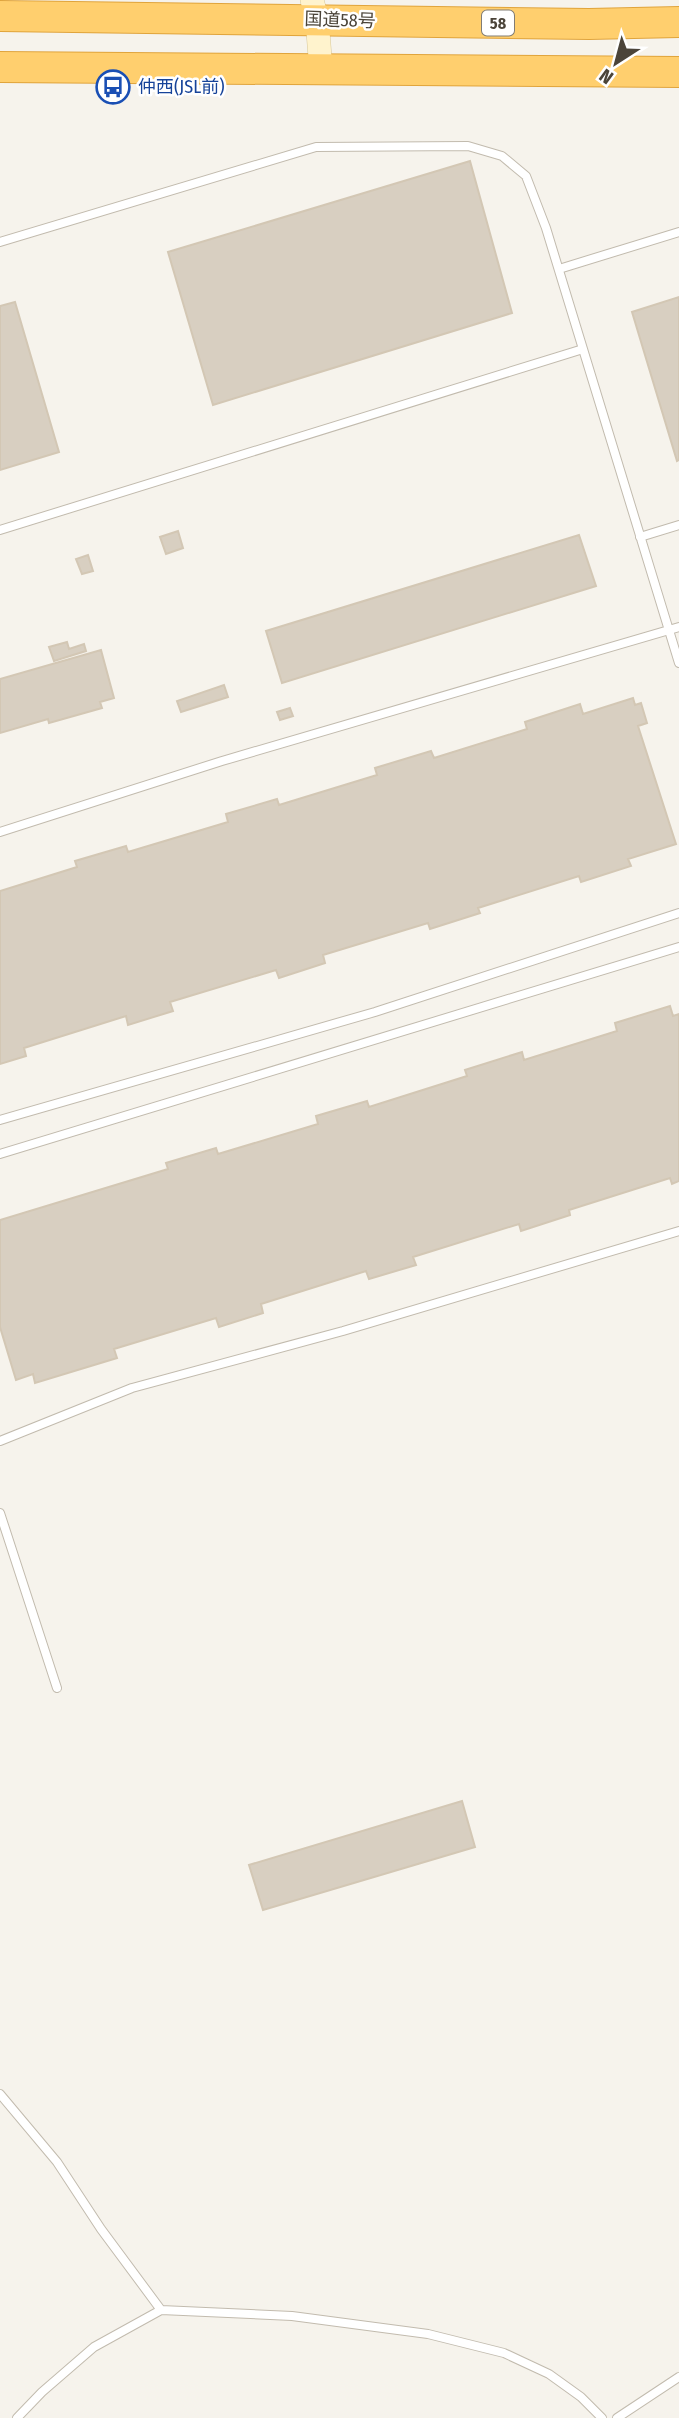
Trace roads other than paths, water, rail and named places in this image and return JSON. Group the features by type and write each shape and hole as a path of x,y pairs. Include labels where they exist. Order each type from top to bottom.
{"highway":[{"name":"国道58号","path":"0,16 315,9 589,24 679,22"},
{"path":"0,67 679,72"}],"street":[{"path":"315,9 321,70"}],"lane":[{"path":"0,242 316,147 468,146 502,156 526,176 559,269 679,663"},
{"path":"559,269 679,232"},
{"path":"0,530 583,349"},
{"path":"640,537 679,525"},
{"path":"0,832 222,761 679,627"},
{"path":"0,1120 375,1012 679,913"},
{"path":"0,1154 679,947"},
{"path":"0,1441 132,1388 343,1331 679,1231"},
{"path":"0,1513 57,1688"},
{"path":"0,2094 57,2162 160,2310"},
{"path":"17,2418 42,2392 94,2347 160,2310 292,2316 428,2334 504,2353 550,2374 602,2418"},
{"path":"617,2418 679,2377"}],"place":[{"name":"仲西(JSL前)","path":"113,87"}]}
